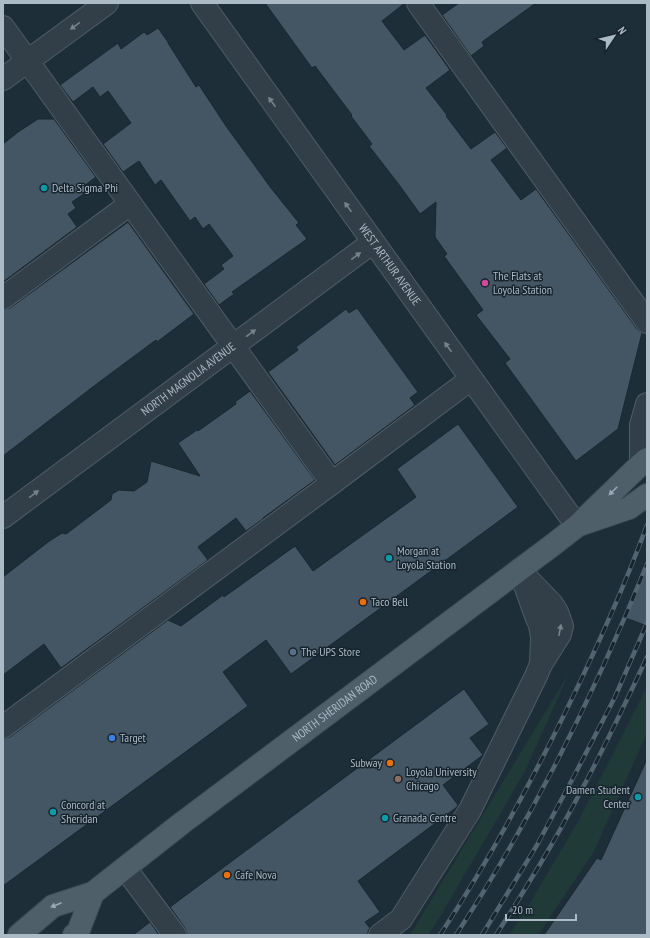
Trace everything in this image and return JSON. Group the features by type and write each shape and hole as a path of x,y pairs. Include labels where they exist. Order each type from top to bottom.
{"main road":[{"name":"NORTH SHERIDAN ROAD","path":"19,935 53,906 93,893 182,823 578,526 644,461"},
{"name":"NORTH SHERIDAN ROAD","path":"578,526 629,508 647,495"},
{"path":"76,934 93,893"}],"street":[{"path":"3,79 107,3"},
{"name":"WEST ARTHUR AVENUE","path":"202,3 578,526"},
{"path":"418,3 647,322"},
{"path":"3,27 332,483"},
{"path":"3,298 130,204"},
{"name":"NORTH MAGNOLIA AVENUE","path":"3,517 373,242"},
{"path":"3,727 471,379"},
{"path":"644,461 641,425 647,404"},
{"path":"380,935 401,919 470,810 541,664 560,634 562,626 560,618 552,604 519,570"},
{"path":"125,868 175,935"}],"green space":[{"path":"569,673 524,773 435,925 428,935 410,935"},
{"path":"647,687 647,733 593,853 538,935 509,935 527,908 579,820"}],"building":[{"path":"265,3 405,3 382,21 404,50 425,35 450,70 426,88 447,115 446,116 471,149 495,132 507,148 491,160 521,200 536,189 637,329 642,333 618,429 576,461 505,363 510,359 476,315 483,310 444,256 447,254 435,237 436,202 420,214 369,146 372,144 351,116 352,115 315,66 312,68"},
{"path":"459,3 536,3 482,42 484,46 471,56 442,15"},
{"path":"158,28 196,87 199,85 226,126 271,188 299,223 296,225 307,239 232,292 234,294 219,305 204,284 224,269 221,265 233,256 209,224 203,229 195,217 190,221 161,180 155,185 139,161 123,172 103,144 131,123 108,91 100,97 93,87 73,102 60,85 118,43 121,49 144,32 147,35"},
{"path":"38,119 54,119 96,177 84,186 88,191 72,202 76,208 68,214 77,227 3,282 3,144"},
{"path":"128,222 194,314 98,383 3,456 3,310 10,308"},
{"path":"357,308 418,392 410,398 415,405 335,465 268,372 298,350 296,347 346,309 349,313"},
{"path":"250,391 315,480 246,531 236,518 198,547 208,560 61,668 44,644 3,675 3,577 48,542 62,533 66,534 111,500 112,494 119,490 134,491 147,482 151,461 200,476 178,443 197,430 198,431 236,404 235,402"},
{"path":"458,424 518,507 291,674 266,640 223,672 248,706 3,886 3,739 10,737 168,620 181,626 223,595 224,597 295,546 313,571 416,497 397,469"},
{"path":"647,560 647,626 623,617"},
{"name":"Granada Centre","path":"464,689 489,724 470,738 483,755 443,785 458,805 457,807 358,881 380,912 365,922 370,928 368,935 187,935 185,928 170,907"},
{"path":"647,759 647,935 544,935 597,858 601,860"},
{"path":"150,922 159,935 133,935"}],"railway":[{"path":"440,935 489,855 549,745 608,622 647,525"},
{"path":"456,935 511,846 536,801 584,707 647,564"},
{"path":"482,935 537,845 573,778 615,697 647,623"},
{"path":"496,935 543,860 562,826 588,778 647,657"}],"place":[{"name":"Delta Sigma Phi","path":"44,188"},
{"name":"The Flats at Loyola Station","path":"485,283"},
{"name":"Morgan at Loyola Station","path":"389,558"},
{"name":"Taco Bell","path":"363,602"},
{"name":"The UPS Store","path":"293,652"},
{"name":"Target","path":"112,738"},
{"name":"Subway","path":"390,763"},
{"name":"Loyola University Chicago","path":"398,779"},
{"name":"Damen Student Center","path":"638,797"},
{"name":"Concord at Sheridan","path":"53,812"},
{"name":"Granada Centre","path":"385,818"},
{"name":"Cafe Nova","path":"227,875"}]}
